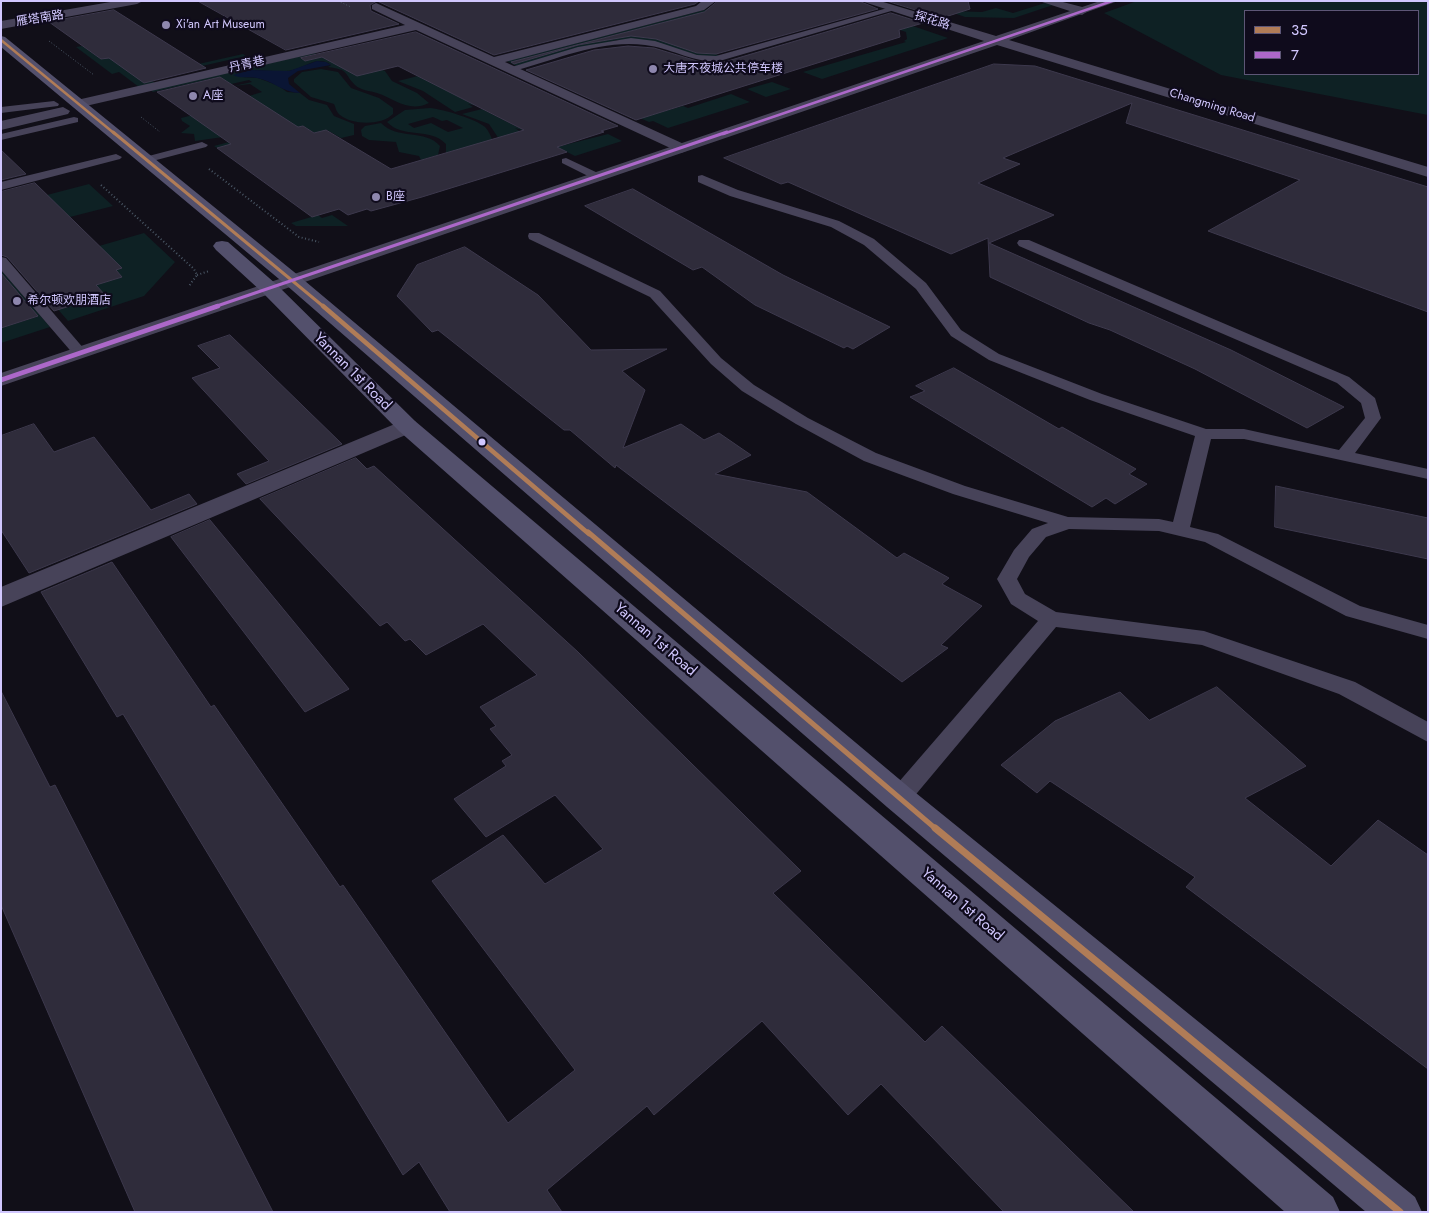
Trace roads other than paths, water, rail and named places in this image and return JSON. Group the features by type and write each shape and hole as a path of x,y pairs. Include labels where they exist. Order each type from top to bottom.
{"main road":[{"name":"Yannan 1st Road","path":"1,40 67,110 116,156 281,284 1400,1212"},
{"name":"Yannan 1st Road","path":"1,59 67,110 145,160 281,284 407,426 1318,1212"}],"street":[{"name":"雁塔南路","path":"1,25 137,1"},
{"path":"492,61 700,8 710,1"},
{"name":"探花路","path":"867,1 996,40"},
{"path":"1045,1 1082,11"},
{"path":"1,380 1112,1"},
{"path":"376,7 681,148"},
{"name":"丹青巷","path":"1,126 67,110 113,96 417,26"},
{"name":"Changming Road","path":"996,40 1428,172"},
{"path":"1,598 407,426"}],"lane":[{"path":"510,69 619,42 646,42 695,59 716,59 894,9"},
{"path":"1,110 67,110"},
{"path":"1,137 67,110"},
{"path":"145,160 202,145"},
{"path":"1,186 116,156"},
{"path":"566,161 596,176"},
{"path":"702,179 734,193 835,224 869,242 921,286 956,333 994,357 1096,397 1204,434 1244,434 1428,474"},
{"path":"534,236 655,294 716,360 748,388 802,421 870,457 959,490 1067,523 1159,525 1211,538 1353,611 1428,632"},
{"path":"1024,243 1343,380 1369,402 1373,418 1344,455"},
{"path":"1,261 80,353"},
{"path":"1180,530 1204,434"},
{"path":"1067,523 1039,533 1021,554 1007,579 1018,598 1051,619 1204,638 1347,688 1428,733"},
{"path":"899,798 1051,619"}],"water":[{"path":"317,61 326,62 331,65 298,71 288,78 289,84 300,93 289,91 254,77 233,75 251,70 289,71"}],"place":[{"name":"Xi'an Art Museum","path":"166,25"},
{"name":"大唐不夜城公共停车楼","path":"653,69"},
{"name":"A座","path":"193,96"},
{"name":"B座","path":"376,197"},
{"name":"希尔顿欢朋酒店","path":"17,301"}]}
